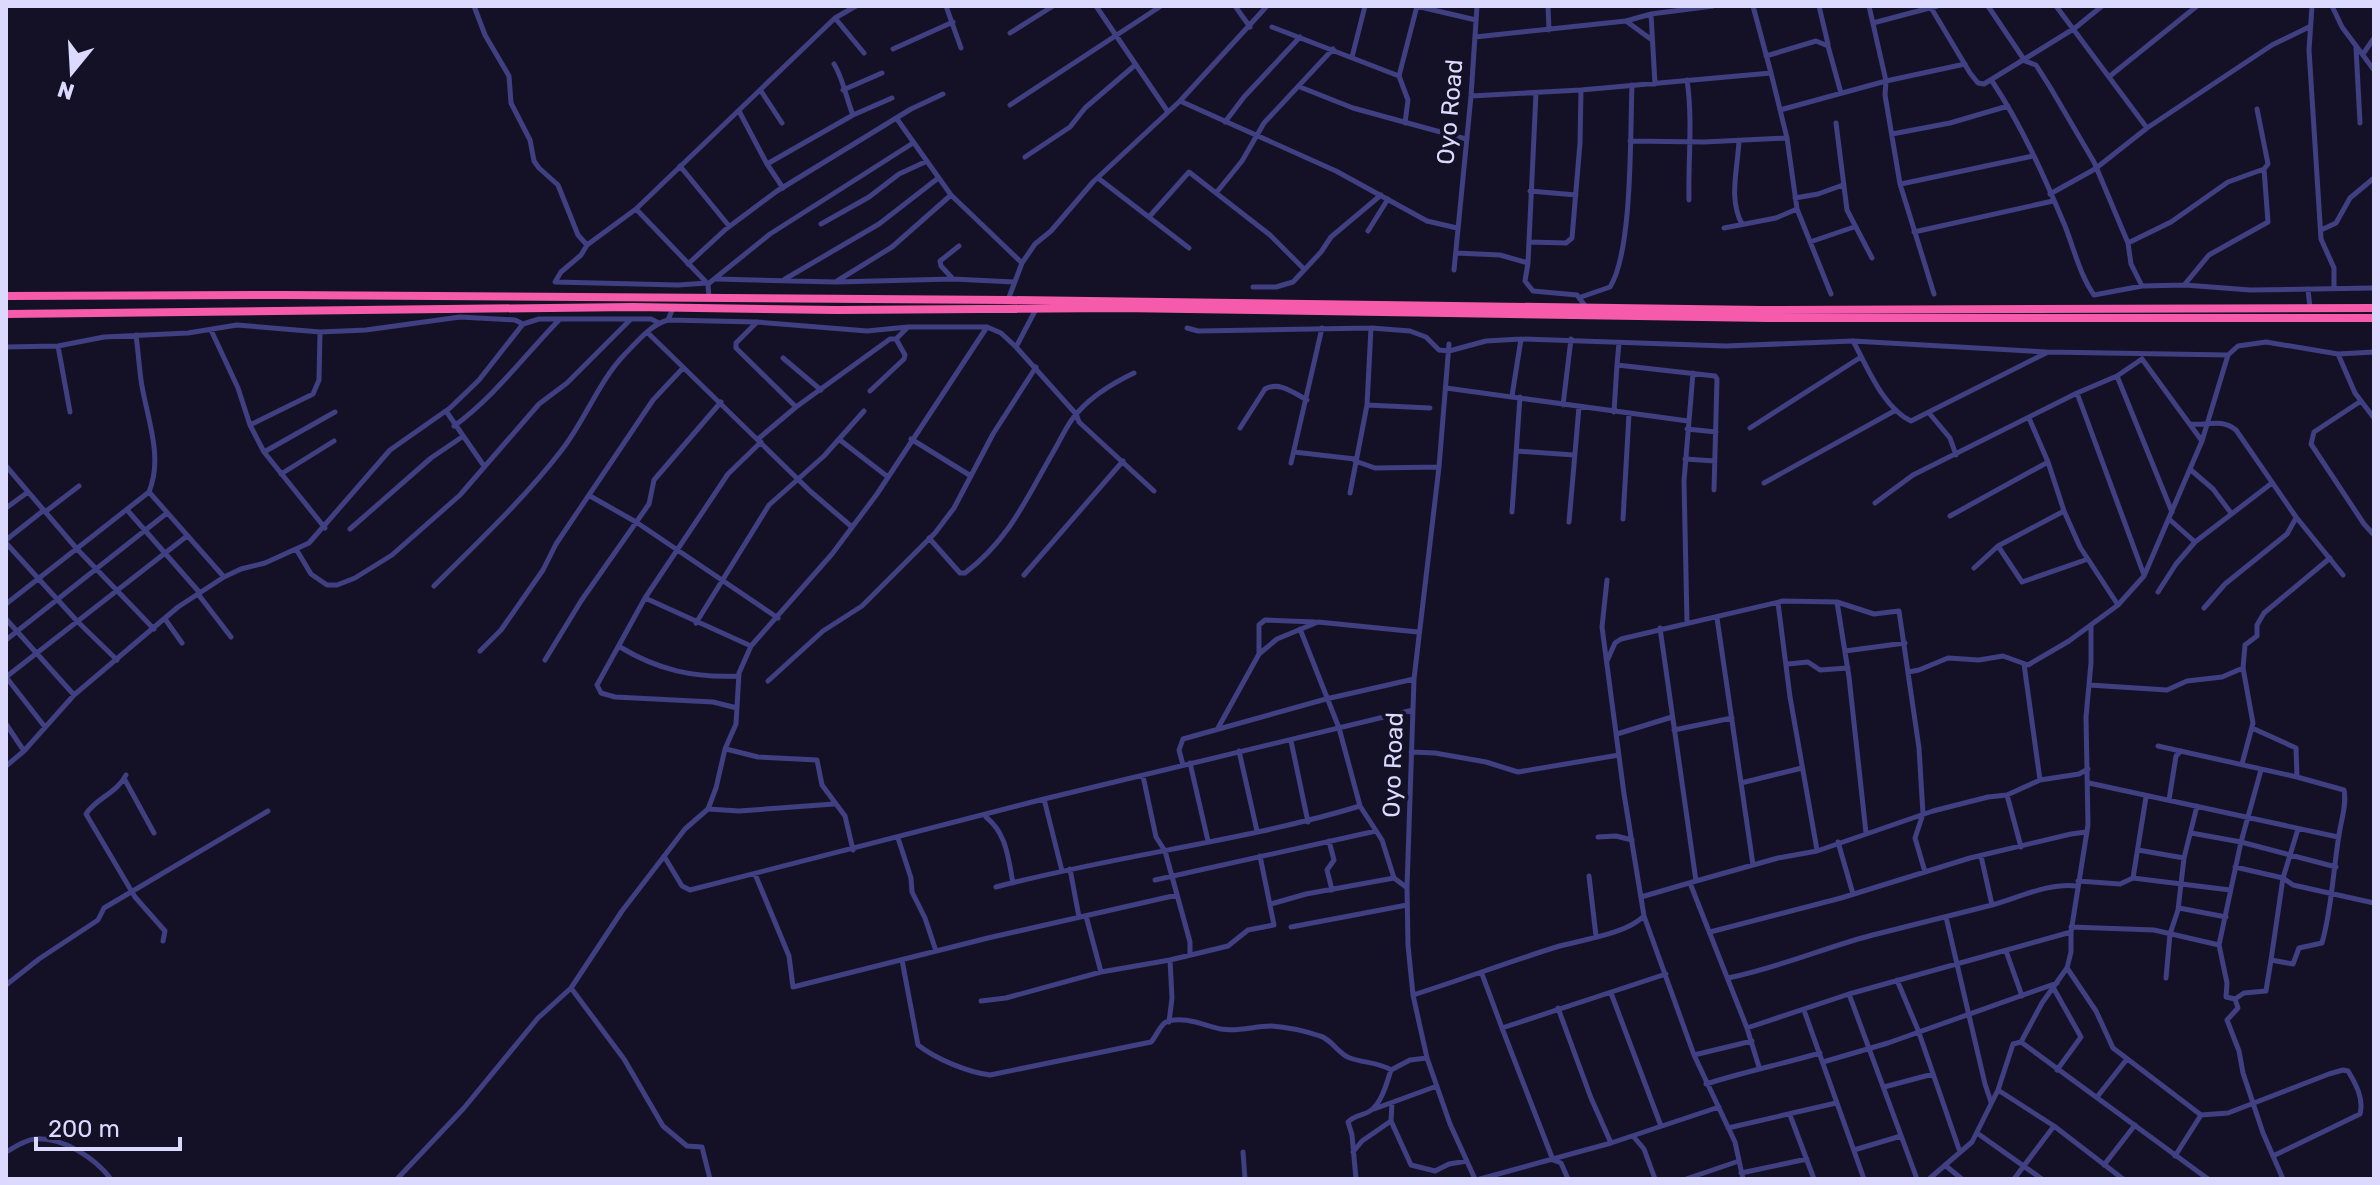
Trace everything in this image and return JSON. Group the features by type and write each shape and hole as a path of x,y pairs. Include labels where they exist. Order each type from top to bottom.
{"highway":[{"path":"6,296 1008,300 1767,318 2374,318"},
{"path":"6,314 673,308 1036,309 1120,305 1849,310 2374,308"}],"street":[{"path":"474,6 485,35 509,76 511,103 530,140 534,161 558,185 573,223 587,245"},
{"path":"856,6 835,18 636,209 587,245 555,282 707,283 770,234 913,143"},
{"path":"946,6 961,48"},
{"path":"1010,33 1053,6"},
{"path":"1096,6 1168,112"},
{"path":"1010,105 1161,6"},
{"path":"1235,6 1250,27"},
{"path":"1008,300 1022,263 1035,244 1051,231 1098,178 1180,101 1267,6"},
{"path":"1352,57 1365,6"},
{"path":"1405,123 1408,100 1399,76 1416,6 1476,20"},
{"name":"Oyo Road","path":"1454,270 1477,6"},
{"path":"1548,6 1549,30"},
{"path":"1475,37 1626,21 1685,7 1713,6"},
{"path":"1753,6 1787,138 1797,209 1831,294"},
{"path":"1819,6 1841,93"},
{"path":"1869,6 1886,81 1885,95 1900,184 1934,294"},
{"path":"1988,6 2025,61 2036,65 2094,162 2128,243 2131,264 2142,286"},
{"path":"2056,6 2147,128"},
{"path":"1873,23 1933,7 1965,64 1978,83 1984,84 2075,28 2102,6"},
{"path":"2110,76 2197,6"},
{"path":"2312,6 2309,27 2314,156 2322,244 2334,268 2334,287"},
{"path":"2332,6 2339,23 2374,70"},
{"path":"1651,14 1655,84"},
{"path":"835,18 864,53"},
{"path":"1626,21 1653,41"},
{"path":"893,49 953,22"},
{"path":"1272,27 1399,76"},
{"path":"2050,194 2095,169 2147,128 2272,45 2309,27"},
{"path":"1225,122 1300,37"},
{"path":"2363,54 2374,38"},
{"path":"1766,56 1816,41 1828,46"},
{"path":"2355,46 2360,123"},
{"path":"1216,193 1242,161 1256,135 1333,49"},
{"path":"834,64 841,74 843,90 853,115"},
{"path":"1780,110 1886,81 1965,64"},
{"path":"1025,157 1070,127 1085,108 1134,66"},
{"path":"843,90 882,73"},
{"path":"1471,96 1581,90 1771,73"},
{"path":"1687,80 1691,109 1689,200"},
{"path":"1992,81 2033,156 2094,295 2142,286 2185,285 2250,290 2374,288"},
{"path":"1536,93 1525,281 1533,291 1581,297 1610,287 1619,273 1632,85"},
{"path":"1300,87 1353,108 1466,139"},
{"path":"1529,242 1570,241 1576,195 1581,90"},
{"path":"761,91 782,123"},
{"path":"688,264 729,226 783,188 943,94"},
{"path":"767,164 853,115 892,98"},
{"path":"1180,101 1381,195 1427,221 1457,228"},
{"path":"1892,134 1950,123 2008,106"},
{"path":"2128,243 2171,222 2228,182 2264,169 2268,164 2257,109"},
{"path":"739,111 783,188"},
{"path":"897,119 937,179 1022,263"},
{"path":"1836,123 1847,210 1872,258"},
{"path":"1630,141 1787,138"},
{"path":"1739,140 1735,187 1737,214 1742,224"},
{"path":"1900,184 2033,156"},
{"path":"821,224 869,197 899,174 925,162"},
{"path":"680,166 729,226"},
{"path":"2185,285 2209,255 2268,222 2264,169"},
{"path":"1149,217 1186,172 1192,173 1270,235 1304,269"},
{"path":"1098,178 1189,248"},
{"path":"2321,230 2336,223 2350,198 2374,178"},
{"path":"783,280 879,224 937,179"},
{"path":"1795,198 1843,185"},
{"path":"1530,191 1576,195"},
{"path":"836,282 892,247 951,195"},
{"path":"1253,287 1293,282 1331,237 1381,195"},
{"path":"1368,231 1388,199"},
{"path":"1914,232 2053,201"},
{"path":"636,209 707,283 709,298"},
{"path":"1724,228 1776,218 1797,209"},
{"path":"1810,242 1854,227"},
{"path":"953,279 940,261 959,246"},
{"path":"1456,253 1500,255 1528,263"},
{"path":"716,279 1014,282"},
{"path":"2308,289 2310,308"},
{"path":"1581,297 1586,308"},
{"path":"668,320 673,308"},
{"path":"1016,347 1036,309"},
{"path":"6,347 58,346 104,337 211,330 237,325 320,332 366,330 460,317 515,320 523,324"},
{"path":"6,766 24,751 74,695 165,619 224,577 309,543 390,450 446,411 479,380 523,324 539,319 651,319 659,323"},
{"path":"454,426 480,407 514,366 560,319"},
{"path":"296,549 318,581 337,585 355,578 392,555 460,495 539,404 567,383 630,319"},
{"path":"434,586 519,502 575,432 617,363 647,332 668,320 757,322 867,331 908,327 987,327 1001,333 1016,347 1076,414 1079,422 1154,491"},
{"path":"757,322 736,343 736,348 796,407"},
{"path":"737,708 713,702 636,699 601,693 597,685 645,598 728,474 796,407 890,339 896,339 908,327"},
{"path":"397,1179 464,1108 538,1018 571,988 622,911 664,856 685,829 708,809 725,749 736,724 738,676 751,646 778,618 852,527 987,327"},
{"path":"1187,328 1198,331 1322,328 1410,331 1426,337 1439,350 1486,341 1571,339 1726,346 1853,341 2141,357 2228,355"},
{"path":"1291,463 1322,328"},
{"path":"1350,493 1367,405 1371,328"},
{"path":"211,330 264,452 325,528"},
{"path":"250,425 313,394 319,380 320,332"},
{"path":"647,332 797,478 852,527"},
{"path":"6,604 149,492 155,477 155,464 136,335"},
{"path":"870,391 904,359 905,355 896,339"},
{"path":"1512,396 1521,339"},
{"path":"1563,405 1571,339"},
{"path":"1853,341 1869,374 1896,410 1908,420 1929,413 2047,352"},
{"path":"1908,672 1948,658 1979,660 2003,656 2024,664 2033,663 2118,605 2144,576 2210,422 2212,405 2228,355 2238,346 2266,342 2338,354 2374,352"},
{"path":"1614,412 1619,343"},
{"path":"58,346 70,412"},
{"name":"Oyo Road","path":"1449,348 1439,467 1414,679 1407,905 1413,995 1427,1058 1477,1179"},
{"path":"2338,354 2355,393 2374,418"},
{"path":"1750,428 1861,357"},
{"path":"1875,503 1913,475 2117,376 2141,357"},
{"path":"2141,357 2202,441"},
{"path":"783,358 821,390"},
{"path":"1617,365 1715,376 1714,490"},
{"path":"768,681 823,631 862,606 929,538 954,508 993,434 1036,367"},
{"path":"480,651 501,630 543,570 556,544 653,400 683,368"},
{"path":"929,538 960,573 971,569 997,546 1014,524 1076,414 1104,389 1134,373"},
{"path":"1687,622 1685,459 1693,373"},
{"path":"2117,376 2171,516 2195,542"},
{"path":"1240,428 1270,385 1278,385 1307,400"},
{"path":"1446,388 1688,421"},
{"path":"2077,393 2144,576"},
{"path":"1512,512 1520,397"},
{"path":"2361,401 2314,432 2311,444 2374,535"},
{"path":"545,660 581,601 649,504 654,480 721,402"},
{"path":"1367,405 1430,408"},
{"path":"1569,522 1579,407"},
{"path":"1764,483 1896,410"},
{"path":"446,411 484,466"},
{"path":"696,623 769,505 840,440 864,411"},
{"path":"264,452 335,412"},
{"path":"1929,413 1950,438 1956,455"},
{"path":"1623,519 1629,414"},
{"path":"2029,418 2064,511 2088,559 2118,605"},
{"path":"2191,424 2210,422 2225,424 2236,430 2296,517 2343,575"},
{"path":"1687,429 1716,432"},
{"path":"350,529 367,512 402,487 431,458 462,437"},
{"path":"911,439 971,476"},
{"path":"840,440 888,477"},
{"path":"281,474 334,441"},
{"path":"1517,451 1574,455"},
{"path":"1294,452 1355,460 1375,468 1439,467"},
{"path":"1685,459 1715,461"},
{"path":"1024,575 1123,461"},
{"path":"1950,516 2048,462"},
{"path":"6,466 77,549 154,629"},
{"path":"2191,470 2213,489 2231,513"},
{"path":"2158,592 2195,542 2272,483"},
{"path":"79,486 6,542 77,621 117,660"},
{"path":"6,508 28,492"},
{"path":"149,492 224,577"},
{"path":"590,496 636,522 778,618"},
{"path":"128,511 199,594 231,637"},
{"path":"1974,568 1998,546 2064,511"},
{"path":"6,640 167,513"},
{"path":"2204,608 2225,584 2287,534 2296,517"},
{"path":"45,727 6,677 187,536"},
{"path":"1998,546 2022,582 2088,559"},
{"path":"2242,764 2252,728 2243,668 2245,645 2257,636 2257,625 2264,613 2330,558"},
{"path":"1607,580 1602,627 1644,916 1694,1055 1735,1142 1742,1176 1807,1159"},
{"path":"645,598 751,646"},
{"path":"1607,662 1615,643 1621,639 1778,603 1837,602 1874,614 1899,611 1919,748 1923,814 1915,838 1925,872"},
{"path":"1837,602 1848,668 1866,833"},
{"path":"1778,603 1817,851"},
{"path":"1717,618 1753,865"},
{"path":"6,619 74,695"},
{"path":"165,619 182,643"},
{"path":"1259,654 1259,625 1265,620 1418,632"},
{"path":"1217,729 1259,654 1277,639 1318,622"},
{"path":"1929,1179 1977,1133 1998,1090 2013,1044 2021,1042 2042,1003 2067,968 2086,832 2089,768 2086,717 2091,626"},
{"path":"1660,628 1693,882 1759,1067"},
{"path":"1300,629 1339,728 1360,806 1382,840 1394,878 1407,887"},
{"path":"1845,651 1905,643"},
{"path":"620,647 655,666 690,675 708,678 738,676"},
{"path":"1788,664 1808,662 1820,670 1848,668"},
{"path":"2024,664 2040,780"},
{"path":"2089,685 2167,690 2187,681 2222,677 2243,668"},
{"path":"1208,841 1186,764 1179,750 1183,739 1326,699 1414,679"},
{"path":"664,856 686,889 1413,710"},
{"path":"1617,734 1672,717"},
{"path":"1674,730 1732,718"},
{"path":"6,724 24,751"},
{"path":"2252,728 2296,748 2297,777"},
{"path":"1291,741 1308,822"},
{"path":"2158,746 2344,790 2346,798 2322,943 2299,948 2293,964 2271,960"},
{"path":"725,749 758,757 815,759 822,785 845,816 853,850"},
{"path":"1239,751 1257,831"},
{"path":"2169,800 2176,756 2181,751"},
{"path":"1411,752 1486,762 1518,772 1619,755"},
{"path":"1741,783 1802,768"},
{"path":"1641,897 1753,865 1817,851 1923,814 2007,795 2040,780 2079,774 2089,768"},
{"path":"2261,770 2241,842 2219,945 2227,983 2226,997 2235,999 2244,993 2266,991 2283,878 2298,829"},
{"path":"1143,776 1156,837 1165,851 1190,942 1190,954"},
{"path":"154,833 125,778 106,798 87,809 86,814 131,889 165,931 163,941"},
{"path":"2089,783 2338,837"},
{"path":"2007,795 2021,847"},
{"path":"2133,878 2146,797"},
{"path":"1044,799 1062,871"},
{"path":"708,809 739,811 835,804"},
{"path":"996,887 1070,869 1308,822 1360,806"},
{"path":"2166,978 2170,934 2179,908 2184,858 2197,806"},
{"path":"6,985 98,920 104,908 131,889 268,811"},
{"path":"998,827 999,812"},
{"path":"986,816 998,827 1005,842 1013,883"},
{"path":"1155,880 1376,831"},
{"path":"1710,932 1981,856 2086,832"},
{"path":"2191,833 2241,842 2336,867"},
{"path":"1598,837 1616,836 1632,840"},
{"path":"1148,854 1156,837"},
{"path":"898,838 911,878 912,892 936,951"},
{"path":"1329,841 1334,860 1327,870 1332,890"},
{"path":"1838,842 1853,894"},
{"path":"2138,850 2184,858"},
{"path":"981,1001 1006,998 1101,972 1228,946 1248,930 1274,925 1260,856"},
{"path":"1981,856 1992,905"},
{"path":"2235,867 2283,878 2293,885 2374,903"},
{"path":"1070,869 1101,972"},
{"path":"755,874 789,956 793,987 1177,895"},
{"path":"1589,876 1596,936"},
{"path":"1271,904 1394,878"},
{"path":"1728,978 1781,966 1868,936 2067,884 2120,884 2133,878 2230,890"},
{"path":"1291,927 1407,905"},
{"path":"2179,908 2226,917"},
{"path":"1413,995 1637,923 1644,916"},
{"path":"1946,917 1992,1103"},
{"path":"1747,1028 1849,994 2071,930 2154,930 2219,945"},
{"path":"2006,951 2022,996"},
{"path":"902,960 918,1045 983,1075 1151,1042 1163,1025 1169,1022 1200,1022 1218,1029 1285,1028 1321,1037 1334,1043 1345,1056 1391,1070"},
{"path":"1169,1022 1172,998 1170,960"},
{"path":"2067,968 2096,1011 2113,1048 2201,1115 2228,1113 2343,1070 2348,1071 2357,1085 2362,1108 2360,1114 2273,1156"},
{"path":"1482,974 1553,1160 1561,1163 1568,1179"},
{"path":"1502,1028 1666,974"},
{"path":"1897,980 1918,1030 1960,1152"},
{"path":"1823,1062 2056,985"},
{"path":"2056,985 2081,1037 2057,1070"},
{"path":"571,988 624,1059 663,1126 687,1146 702,1147 710,1179"},
{"path":"1611,993 1661,1126"},
{"path":"1849,994 1917,1179"},
{"path":"2235,999 2238,1008 2227,1020 2253,1104 2283,1179"},
{"path":"1558,1008 1611,1143"},
{"path":"1804,1011 1864,1179"},
{"path":"1694,1055 1752,1041"},
{"path":"2021,1042 2208,1179"},
{"path":"1706,1084 1759,1067 1820,1053"},
{"path":"1371,1111 1379,1101 1391,1070 1410,1060 1427,1058"},
{"path":"2097,1097 2127,1059"},
{"path":"1884,1087 1933,1074"},
{"path":"1356,1179 1348,1122 1353,1116 1437,1086"},
{"path":"1998,1090 2054,1126 2123,1179"},
{"path":"1392,1103 1391,1121 1411,1165 1435,1171 1449,1164 1467,1161"},
{"path":"1728,1128 1836,1103"},
{"path":"1477,1179 1611,1143 1719,1107"},
{"path":"1790,1115 1814,1179"},
{"path":"2175,1156 2201,1115"},
{"path":"1353,1152 1362,1141 1391,1121"},
{"path":"2104,1165 2135,1125"},
{"path":"2014,1179 2054,1126"},
{"path":"1977,1133 2042,1179"},
{"path":"1633,1136 1644,1149 1655,1179"},
{"path":"1854,1150 1901,1136"},
{"path":"6,1152 38,1139 68,1146 103,1168 111,1179"},
{"path":"1243,1152 1245,1179"},
{"path":"1686,1179 1739,1161"},
{"path":"1946,1166 1962,1179"}]}
